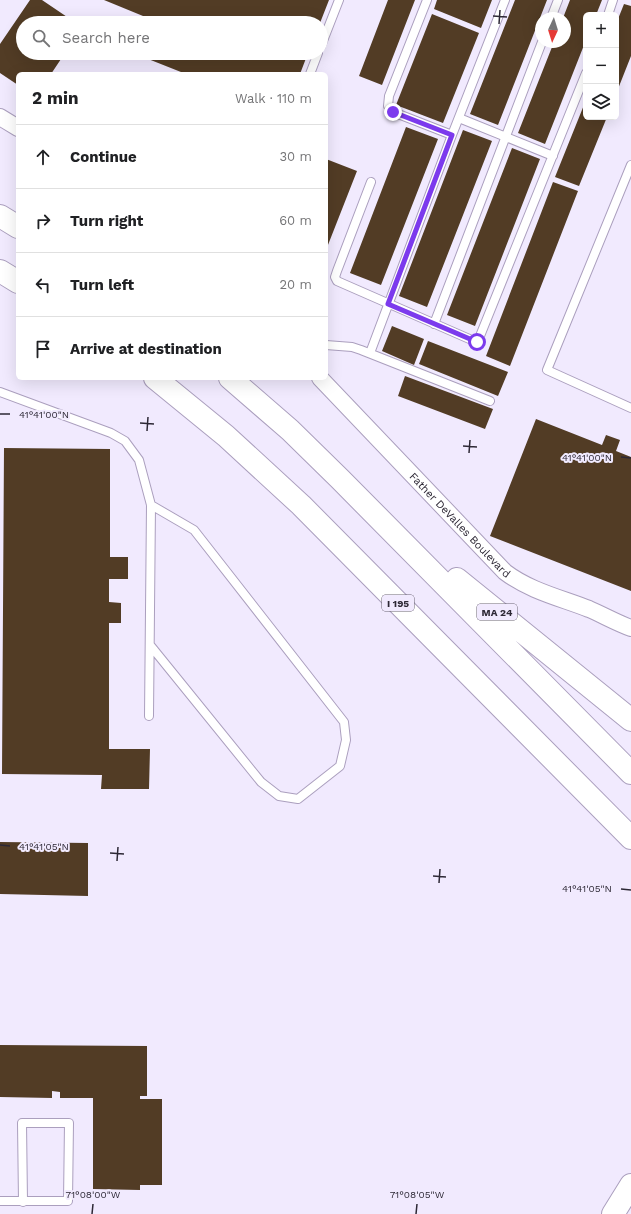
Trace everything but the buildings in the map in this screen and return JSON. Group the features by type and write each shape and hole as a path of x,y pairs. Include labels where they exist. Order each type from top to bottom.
{"highway":[{"path":"0,216 16,226"},
{"path":"0,271 16,281"},
{"name":"I 195","path":"157,380 226,436 296,501 631,838"},
{"path":"232,380 290,430 365,503 631,773"},
{"name":"MA 24","path":"365,503 631,720"},
{"path":"613,1214 631,1185"}],"street":[{"path":"0,117 16,127"},
{"name":"Father DeValles Boulevard","path":"322,380 505,572 523,584 631,628"}],"lane":[{"path":"328,28 339,0"},
{"path":"427,0 389,96 388,106 393,112 452,135"},
{"path":"370,353 452,135 505,0"},
{"path":"554,12 558,0"},
{"path":"609,12 613,0"},
{"path":"434,324 540,48"},
{"path":"311,72 315,60"},
{"path":"370,182 335,278 338,282 434,324 474,341 479,340 583,80"},
{"path":"459,118 553,156"},
{"path":"631,165 547,370 631,408"},
{"path":"328,345 352,347 370,353 490,401"},
{"path":"0,392 111,434 125,441 138,460 151,505 149,716"},
{"path":"150,645 261,782 279,796 298,799 340,766 346,740 344,722 194,530 151,505"},
{"path":"0,1201 23,1202 68,1201 69,1123 22,1123 23,1202"}],"route":[{"path":"393,112 452,135 388,304 477,342"}]}
